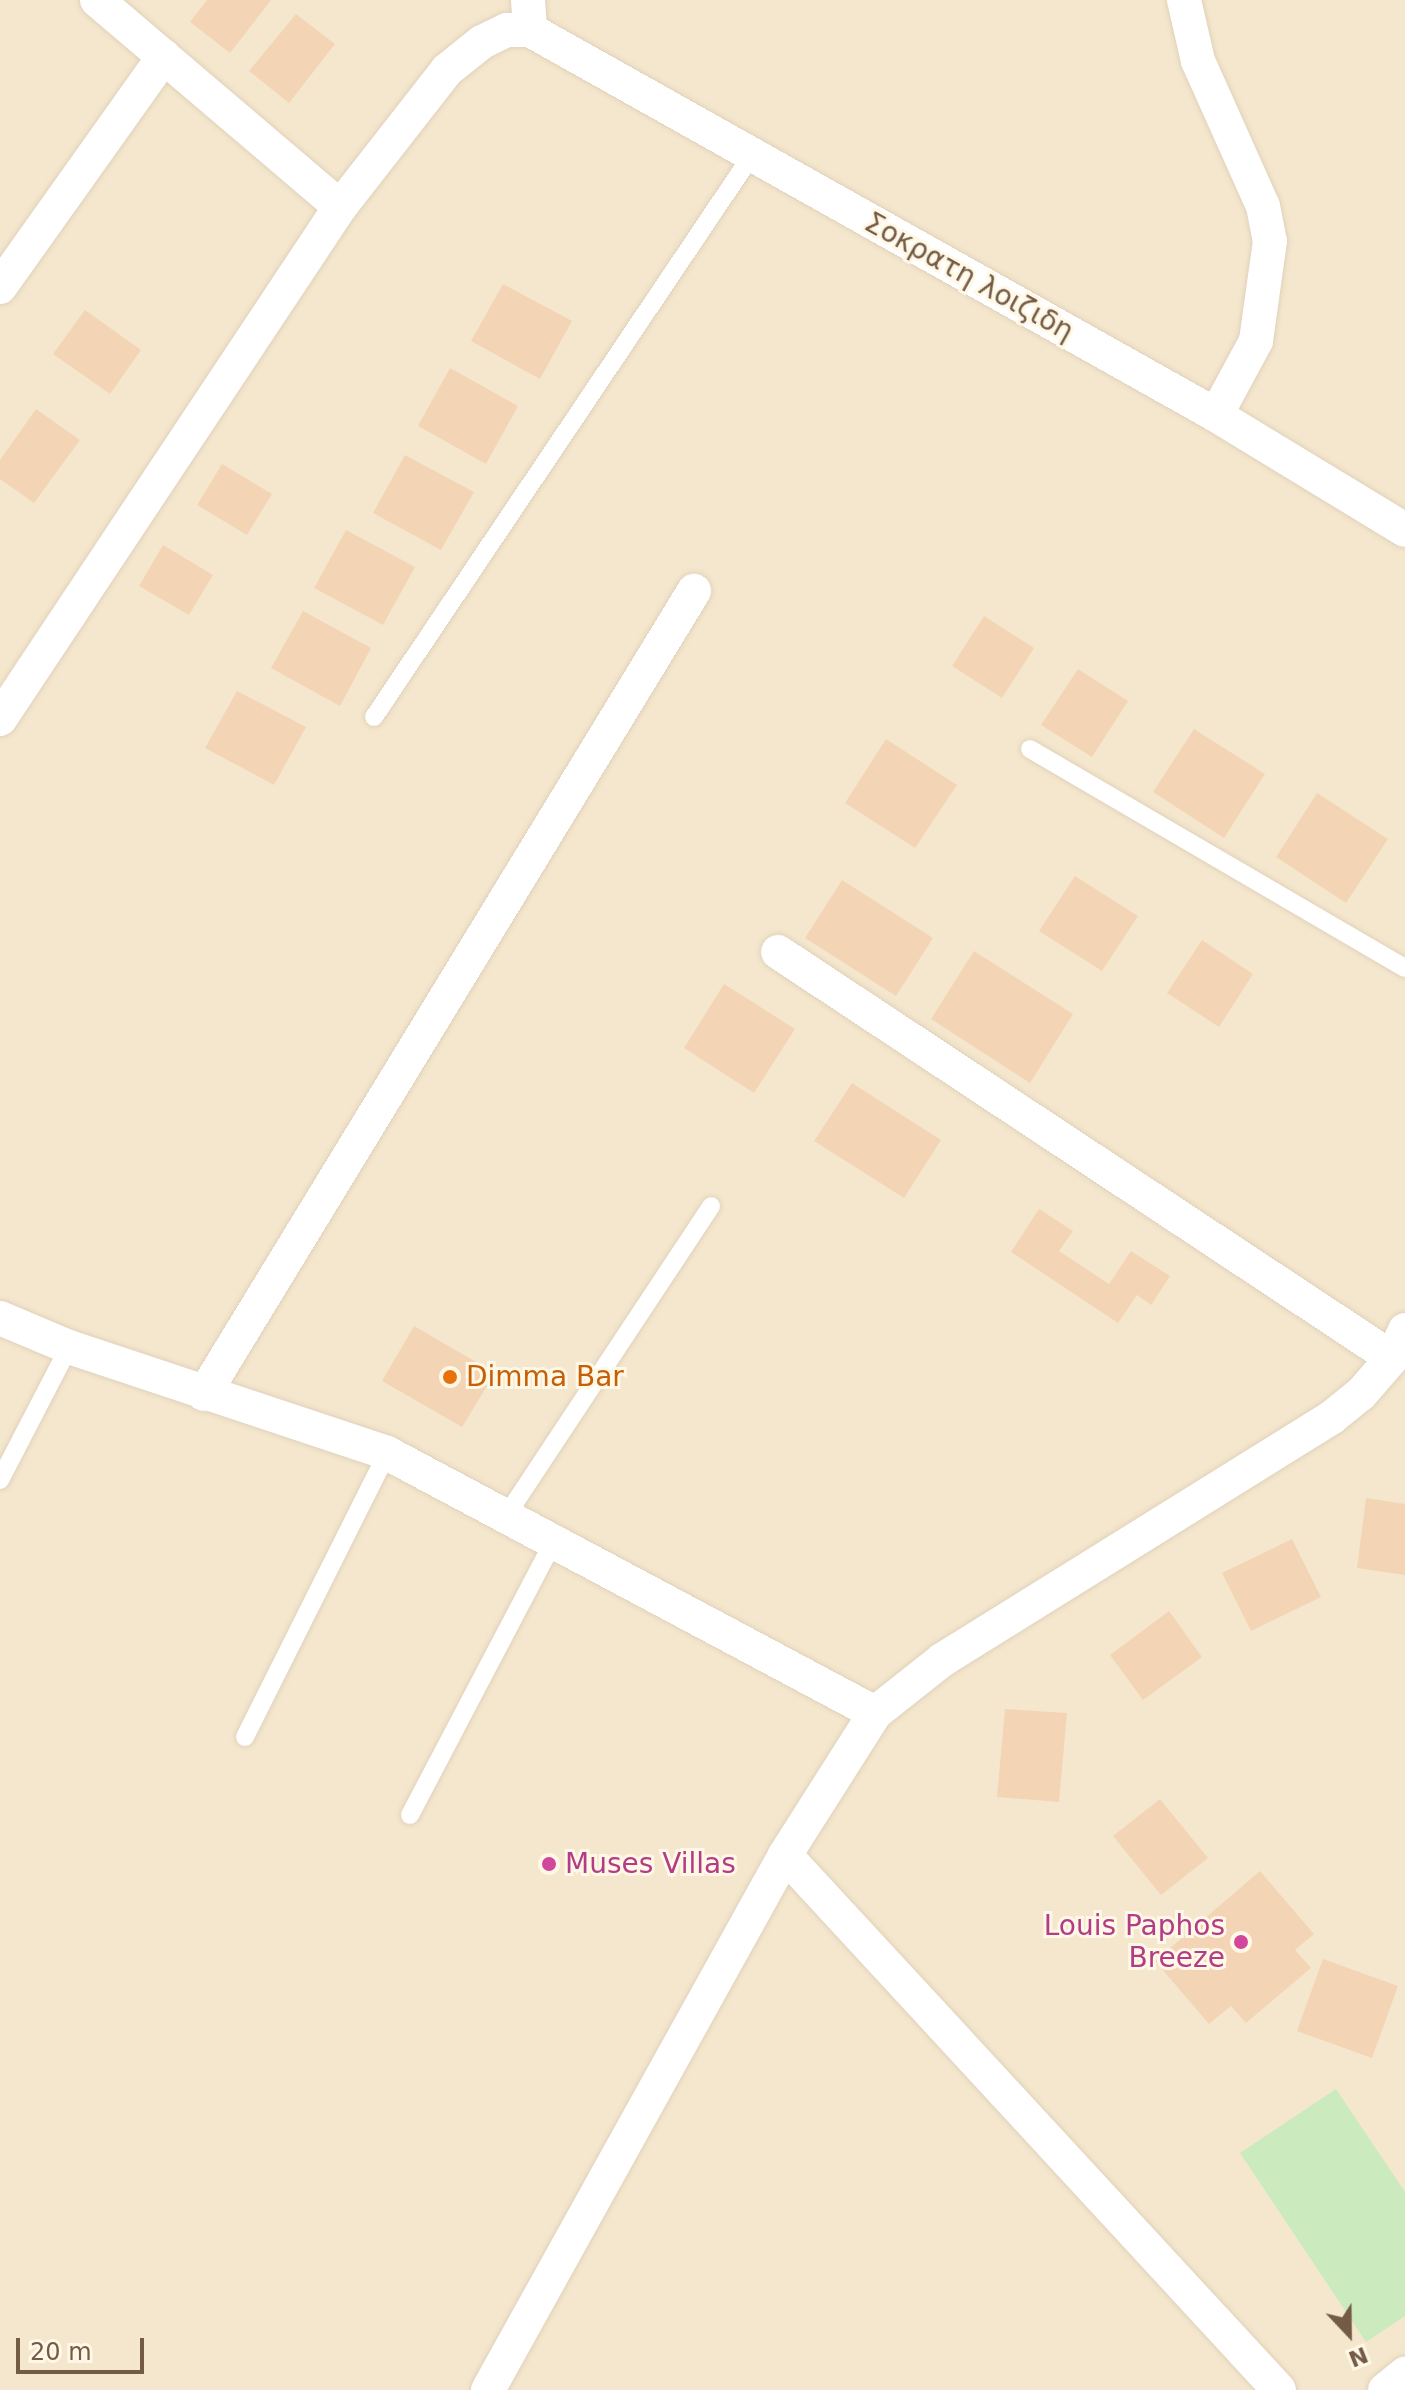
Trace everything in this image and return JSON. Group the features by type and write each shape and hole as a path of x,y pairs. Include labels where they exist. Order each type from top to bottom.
{"street":[{"path":"97,0 340,207"},
{"path":"1184,0 1198,61 1263,206 1270,241 1256,341 1216,415"},
{"path":"0,719 340,207 447,70 482,42 529,15"},
{"name":"Σοκρατη λοιζιδη","path":"529,15 752,155 1216,415 1405,530"},
{"path":"0,287 164,56"},
{"path":"204,1394 694,591"},
{"path":"501,2384 785,1855 875,1713 942,1660 1331,1418 1361,1394 1398,1344 778,952"},
{"path":"0,1318 69,1347 387,1453 508,1513 875,1713"},
{"path":"785,1855 1279,2390"},
{"path":"1385,2390 1405,2374"}],"lane":[{"path":"374,717 752,155"},
{"path":"1030,749 1405,968"},
{"path":"508,1513 711,1206"},
{"path":"0,1480 69,1347"},
{"path":"245,1737 387,1453"},
{"path":"410,1815 555,1539"}],"shaded area":[{"path":"0,0 1405,0 1405,2390 0,2390"}],"green space":[{"path":"1336,2089 1405,2192 1405,2316 1366,2342 1240,2153"}],"building":[{"path":"207,0 271,0 230,53 190,22"},
{"path":"296,14 335,44 289,103 249,71"},
{"path":"503,284 572,321 540,379 471,341"},
{"path":"85,310 141,350 110,394 53,354"},
{"path":"450,368 518,406 486,464 418,426"},
{"path":"36,409 80,440 34,503 0,479 0,460"},
{"path":"405,455 474,492 441,550 373,513"},
{"path":"222,464 272,494 247,535 197,505"},
{"path":"346,530 415,567 383,625 314,588"},
{"path":"163,545 213,575 189,615 139,586"},
{"path":"303,611 371,648 340,706 271,668"},
{"path":"984,616 1034,648 1002,698 952,666"},
{"path":"1078,669 1128,701 1092,757 1041,725"},
{"path":"237,691 306,727 274,785 205,748"},
{"path":"1194,729 1265,774 1224,838 1153,792"},
{"path":"886,739 957,785 915,848 845,803"},
{"path":"1317,793 1388,839 1346,903 1276,857"},
{"path":"1075,876 1138,916 1102,971 1039,931"},
{"path":"842,880 933,938 896,996 805,938"},
{"path":"1202,940 1253,974 1219,1027 1167,993"},
{"path":"974,951 1073,1014 1030,1083 931,1019"},
{"path":"724,984 795,1029 754,1093 684,1048"},
{"path":"852,1083 941,1140 904,1198 814,1141"},
{"path":"1039,1209 1073,1231 1059,1251 1109,1284 1131,1251 1170,1276 1151,1305 1137,1295 1118,1323 1011,1252"},
{"path":"414,1326 495,1373 462,1427 382,1381"},
{"path":"1366,1498 1405,1504 1405,1575 1357,1568"},
{"path":"1292,1539 1321,1597 1251,1631 1222,1573"},
{"path":"1169,1611 1202,1657 1143,1700 1110,1655"},
{"path":"1005,1709 1067,1713 1059,1802 997,1797"},
{"path":"1160,1799 1208,1858 1161,1895 1113,1836"},
{"name":"Louis Paphos Breeze","path":"1260,1871 1314,1934 1295,1950 1311,1968 1246,2023 1231,2006 1209,2024 1155,1961"},
{"path":"1323,1959 1398,1986 1372,2058 1297,2031"}],"place":[{"name":"Dimma Bar","path":"450,1377"},
{"name":"Muses Villas","path":"549,1864"},
{"name":"Louis Paphos Breeze","path":"1241,1942"}]}
